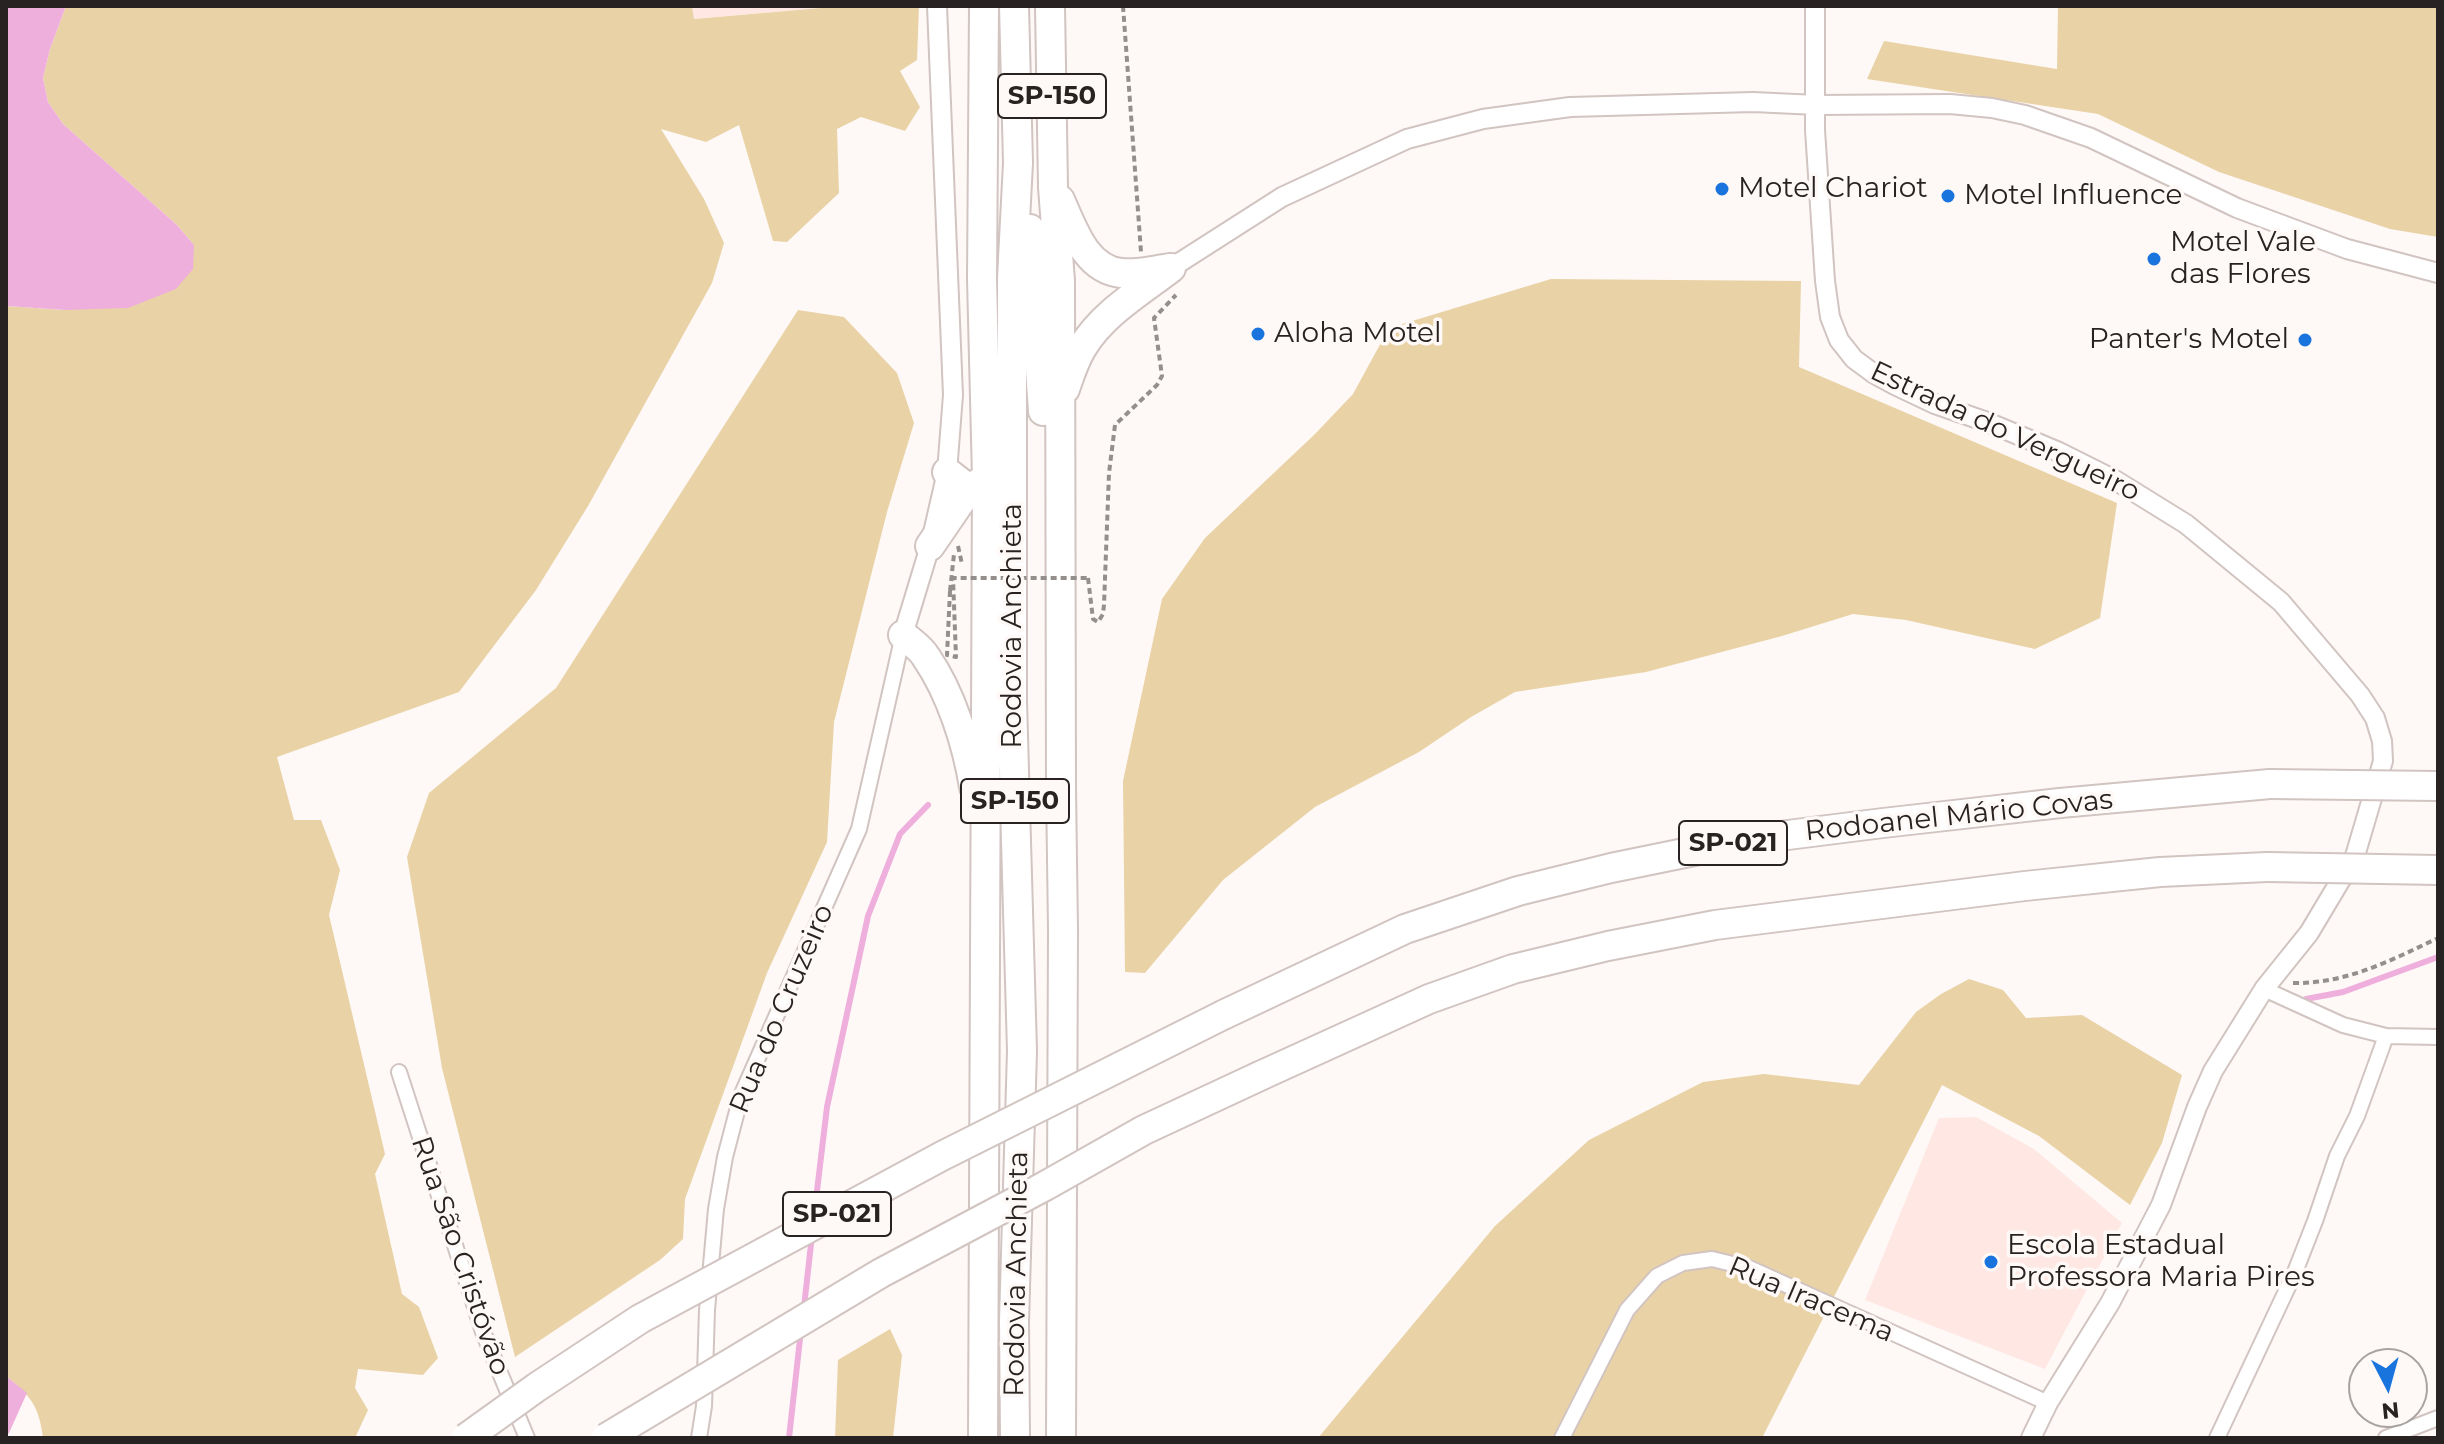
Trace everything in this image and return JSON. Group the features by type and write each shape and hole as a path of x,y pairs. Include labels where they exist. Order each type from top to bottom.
{"highway":[{"name":"Rodovia Anchieta","path":"983,1438 984,851 967,480 982,279 984,6"},
{"name":"Rodovia Anchieta","path":"1014,6 1018,163 1012,278 1012,701 1022,1051 1014,1321 1015,1438"},
{"name":"Rodovia Anchieta","path":"1050,6 1053,187 1060,281 1063,930 1061,1438"},
{"path":"1018,163 1028,205 1045,440 1053,492 1061,514"},
{"path":"1053,187 1087,254 1098,265 1118,273 1171,268"},
{"path":"1059,405 1082,347 1094,332 1171,268"},
{"path":"930,546 967,480"},
{"path":"903,635 925,654 946,693 972,778 984,851"},
{"name":"Rodoanel Mário Covas","path":"466,1438 640,1319 942,1156 1223,1015 1405,929 1518,891 1748,840 1883,823 2270,784 2438,786"},
{"name":"SP-021","path":"606,1438 881,1273 1144,1130 1429,999 1513,969 1715,925 2010,888 2160,872 2267,867 2438,870"}],"street":[{"path":"937,6 953,395 967,480"},
{"name":"Estrada do Vergueiro","path":"1815,6 1815,130 1825,281 1830,317 1839,340 1854,359 1873,373 1935,404 2059,452 2115,480 2186,524 2281,602 2360,695 2375,718 2382,741 2383,761 2355,856 2309,933 2268,984 2213,1071 2161,1205 2110,1303 2048,1403 2031,1438"},
{"path":"1171,268 1282,197 1407,139 1483,119 1570,107 1753,102 1950,104 2025,115 2091,138 2251,214 2347,249 2438,273"},
{"path":"903,635 930,546"},
{"name":"Rua do Cruzeiro","path":"699,1438 704,1406 707,1310 716,1209 725,1157 741,1096 859,829 903,635"},
{"path":"2268,984 2343,1025 2386,1036 2438,1037"},
{"path":"2217,1438 2295,1272 2337,1156 2357,1116 2386,1036"},
{"name":"Rua São Cristóvão","path":"399,1072 483,1332 527,1438"},
{"name":"Rua Iracema","path":"1562,1438 1627,1310 1657,1276 1683,1263 1712,1259 1749,1268 2048,1403"},
{"path":"2386,1438 2438,1418"}],"path":[{"path":"967,585 955,540 947,655 952,657 956,657 953,578 1088,578 1093,619 1098,622 1103,614 1109,473 1115,425 1157,385 1162,376 1154,318 1185,286 1171,268 1148,262 1141,250 1123,6"},
{"path":"2268,984 2317,983 2344,977 2385,963 2438,938"}],"shaded area":[{"path":"6,6 66,6 43,78 48,102 63,124 177,225 194,245 193,269 176,289 128,308 65,310 6,306"},
{"path":"66,6 692,6 694,19 844,6 919,6 917,60 900,71 920,107 905,131 861,117 837,129 839,193 787,242 773,241 739,125 706,142 661,129 704,199 724,243 712,283 588,506 536,590 459,692 277,757 294,820 321,820 340,870 329,915 385,1154 375,1174 402,1294 419,1307 438,1358 423,1375 358,1369 355,1388 368,1410 355,1438 43,1438 32,1402 6,1376 6,306 65,310 194,245 177,225 63,124 48,102 43,78"},
{"path":"692,6 844,6 694,19"},
{"path":"2058,6 2438,6 2438,237 2390,229 2219,172 2098,114 1867,79 1884,41 2057,69"},
{"path":"1551,279 1801,281 1799,367 2117,503 2100,618 2035,649 1906,620 1853,614 1646,672 1515,692 1419,752 1315,807 1223,880 1145,973 1125,972 1123,781 1162,599 1205,538 1353,394 1389,328"},
{"path":"798,310 844,317 897,373 914,423 887,512 834,722 827,842 767,973 685,1199 683,1239 660,1260 515,1357 442,1068 407,857 429,793 556,688"},
{"path":"1969,979 2003,990 2026,1018 2082,1015 2182,1075 2162,1143 2130,1205 2039,1136 1942,1085 1762,1438 1318,1438 1495,1226 1589,1140 1703,1082 1764,1074 1859,1085 1916,1012"},
{"name":"Escola Estadual Professora Maria Pires","path":"1976,1117 2034,1149 2122,1223 2045,1369 1865,1300 1939,1118"},
{"path":"890,1329 902,1355 893,1438 835,1438 838,1360"},
{"path":"6,1376 27,1393 6,1436"}],"waterway":[{"path":"814,1216 827,1107 868,916 900,834 928,805"},
{"path":"2306,999 2343,992 2438,957"},
{"path":"804,1307 812,1235"},
{"path":"789,1438 801,1330"}],"place":[{"name":"Motel Chariot","path":"1722,189"},
{"name":"Motel Influence","path":"1948,196"},
{"name":"Motel Vale das Flores","path":"2154,259"},
{"name":"Aloha Motel","path":"1258,334"},
{"name":"Panter's Motel","path":"2305,340"},
{"name":"Escola Estadual Professora Maria Pires","path":"1991,1262"}]}
